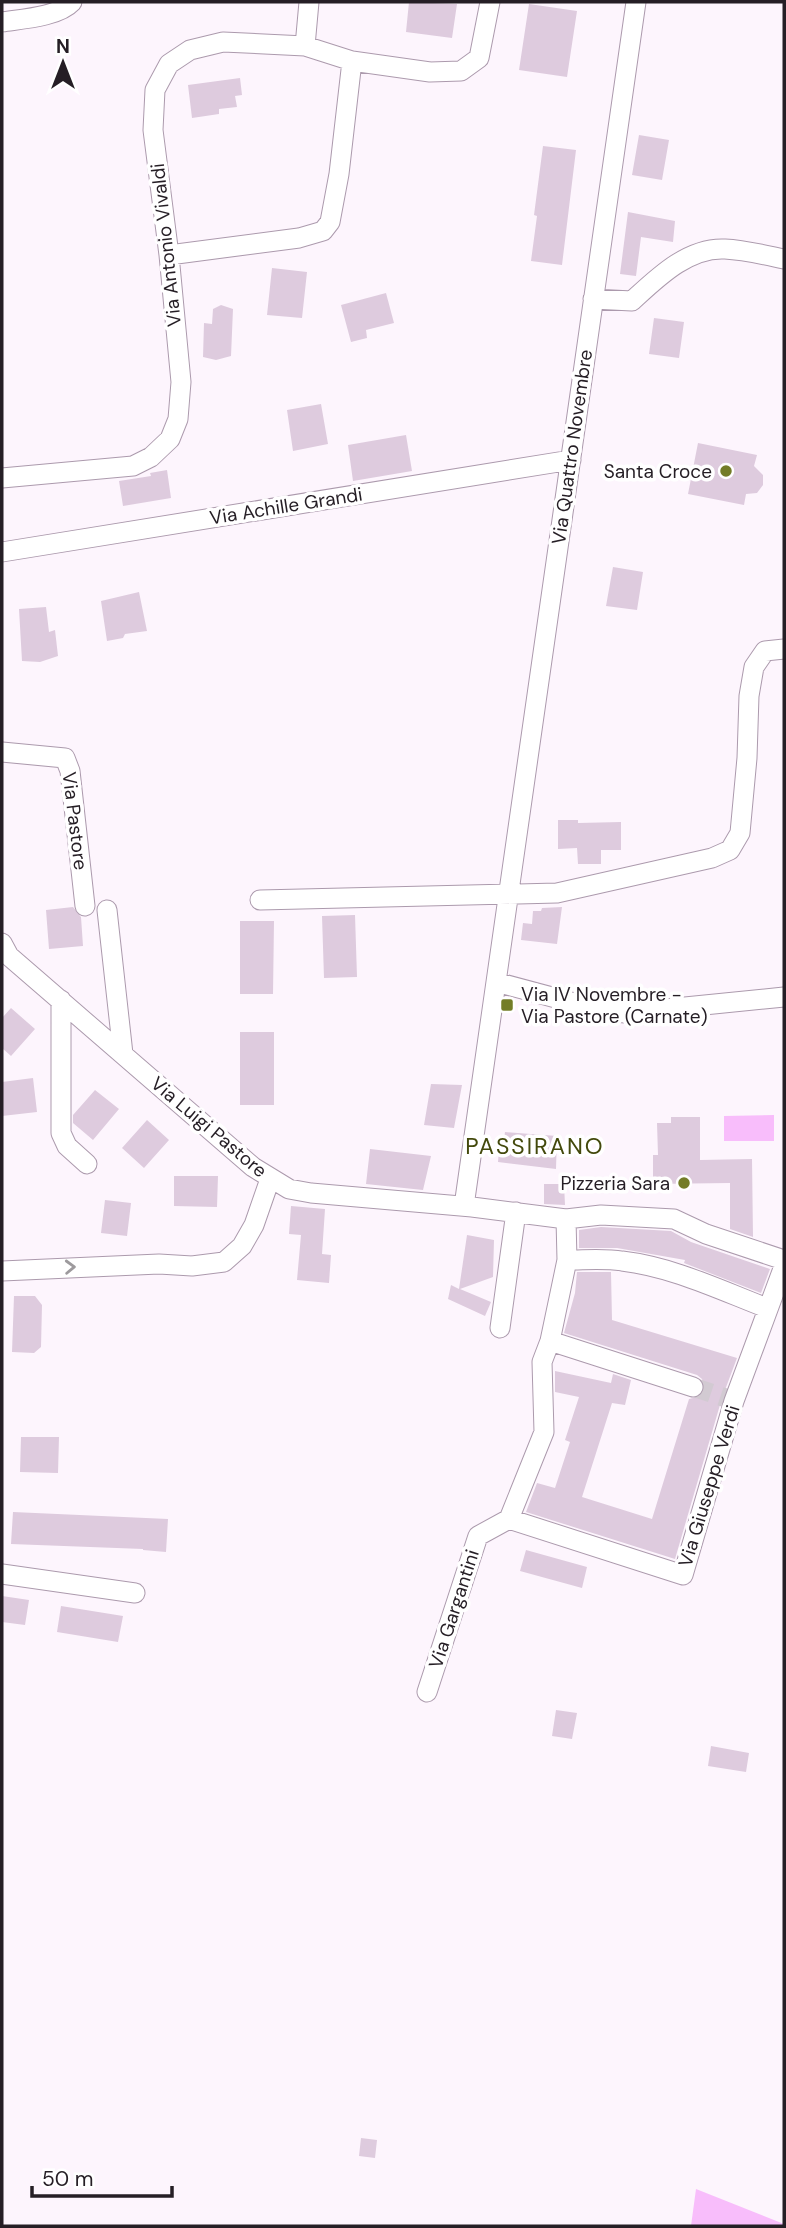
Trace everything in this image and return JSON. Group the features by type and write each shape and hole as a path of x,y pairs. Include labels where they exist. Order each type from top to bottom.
{"street":[{"path":"2,22 36,18 72,2"},
{"path":"305,47 309,2"},
{"name":"Via Antonio Vivaldi","path":"2,478 133,466 151,457 170,439 178,419 181,382 153,130 155,90 169,64 190,50 223,41 305,47 352,61 430,72 461,71 478,58 490,2"},
{"name":"Via Quattro Novembre","path":"464,1206 636,2"},
{"path":"169,255 299,238 323,231 330,222 339,174 352,61"},
{"path":"593,299 632,301 680,261 706,251 723,249 784,259"},
{"name":"Via Achille Grandi","path":"2,552 570,460"},
{"path":"260,900 557,893 712,858 730,850 740,833 754,667 765,651 784,649"},
{"name":"Via Pastore","path":"2,752 65,758 70,771 85,906"},
{"path":"107,910 123,1054"},
{"name":"Via Luigi Pastore","path":"4,955 61,1000 270,1179 289,1189 311,1193 464,1206"},
{"path":"496,982 604,1011 625,1013 784,997"},
{"path":"61,1000 61,1133 67,1146 87,1164"},
{"path":"2,1270 159,1264 192,1266 224,1262 242,1246 254,1225 270,1179"},
{"path":"464,1206 566,1219 601,1215 674,1219 706,1234 784,1260"},
{"path":"500,1328 516,1212"},
{"path":"509,1519 544,1432 542,1362 550,1341 568,1261 566,1219"},
{"path":"568,1261 620,1260 652,1266 672,1271 767,1308"},
{"name":"Via Giuseppe Verdi","path":"509,1519 683,1575 730,1399 784,1266"},
{"path":"550,1341 693,1387"},
{"name":"Via Gargantini","path":"427,1692 478,1536 509,1519"},
{"path":"2,1574 135,1593"}],"shaded area":[{"path":"774,1115 774,1141 724,1141 724,1116"},
{"path":"696,2189 784,2224 784,2226 691,2226"}],"building":[{"path":"409,2 457,4 452,38 406,32"},
{"path":"529,4 577,11 567,77 519,70"},
{"path":"240,78 242,95 235,96 237,107 219,109 219,114 192,118 188,85"},
{"path":"639,135 669,140 662,180 632,175"},
{"path":"543,146 576,150 562,265 531,261"},
{"path":"628,212 675,221 673,242 641,237 636,276 620,274"},
{"path":"272,268 307,272 302,318 267,315"},
{"path":"386,293 394,323 366,330 367,338 351,342 341,305"},
{"path":"221,305 233,309 231,356 216,360 203,357 204,323 212,324 213,309"},
{"path":"654,318 684,322 679,358 649,354"},
{"path":"321,404 328,444 293,451 287,410"},
{"path":"406,435 412,471 353,481 348,445"},
{"name":"Santa Croce","path":"698,443 757,455 754,466 763,475 763,485 757,493 746,494 744,505 688,494"},
{"path":"167,470 171,498 123,506 119,481 151,476 150,473"},
{"path":"613,567 643,572 637,610 606,606"},
{"path":"139,592 147,631 125,634 123,638 107,641 101,601"},
{"path":"46,607 49,632 55,630 58,656 40,662 22,661 19,609"},
{"path":"558,820 578,820 578,823 621,822 621,850 601,850 601,864 578,864 577,848 558,849"},
{"path":"73,907 81,917 83,946 49,949 46,910"},
{"path":"562,907 557,944 521,940 523,923 532,924 533,911"},
{"path":"355,915 357,977 324,978 322,916"},
{"path":"240,921 274,921 273,994 240,994"},
{"path":"11,1008 35,1029 11,1056 2,1048 2,1018"},
{"path":"240,1032 274,1032 274,1105 240,1105"},
{"path":"33,1078 37,1112 2,1116 2,1082"},
{"path":"431,1084 462,1085 454,1128 424,1125"},
{"path":"95,1090 119,1109 93,1140 73,1123 73,1115"},
{"path":"671,1117 700,1117 700,1160 752,1159 753,1237 730,1229 730,1183 653,1184 653,1155 658,1155 657,1123 671,1123"},
{"path":"147,1120 169,1140 144,1168 122,1148"},
{"path":"505,1132 557,1136 556,1169 498,1162 500,1138 504,1139"},
{"path":"370,1149 431,1156 423,1190 366,1184"},
{"path":"174,1176 218,1176 217,1207 174,1206"},
{"path":"544,1184 564,1184 565,1205 544,1204"},
{"path":"105,1200 131,1203 127,1236 101,1233"},
{"path":"291,1206 325,1209 322,1254 331,1255 329,1283 297,1280 301,1235 289,1234"},
{"path":"601,1227 671,1231 691,1242 770,1269 761,1293 684,1263 685,1260 617,1248 579,1248 579,1230"},
{"path":"467,1235 494,1240 493,1277 460,1289 491,1302 485,1316 448,1299 451,1285 459,1289"},
{"path":"577,1272 611,1272 612,1320 737,1358 722,1398 675,1559 526,1512 537,1483 555,1488 570,1442 565,1440 579,1397 555,1392 555,1371 611,1383 613,1374 631,1380 625,1405 612,1403 582,1497 652,1519 689,1399 701,1396 705,1390 702,1379 697,1375 564,1333 575,1293"},
{"path":"14,1296 35,1296 42,1305 41,1347 34,1353 12,1352"},
{"path":"21,1437 59,1437 58,1473 20,1472"},
{"path":"13,1512 168,1519 166,1552 11,1544"},
{"path":"526,1550 587,1567 582,1588 520,1571"},
{"path":"2,1596 29,1600 25,1625 2,1622"},
{"path":"61,1606 123,1616 118,1642 57,1632"},
{"path":"556,1710 577,1713 572,1739 552,1736"},
{"path":"711,1746 749,1753 746,1772 708,1766"},
{"path":"361,2138 377,2140 375,2158 359,2156"}],"tunnel":[{"path":"693,1387 726,1398"}],"place":[{"name":"Santa Croce","path":"726,471"},
{"name":"Via IV Novembre - Via Pastore (Carnate)","path":"507,1005"},
{"name":"Pizzeria Sara","path":"684,1183"}],"district":[{"name":"PASSIRANO","path":"535,1146"}]}
